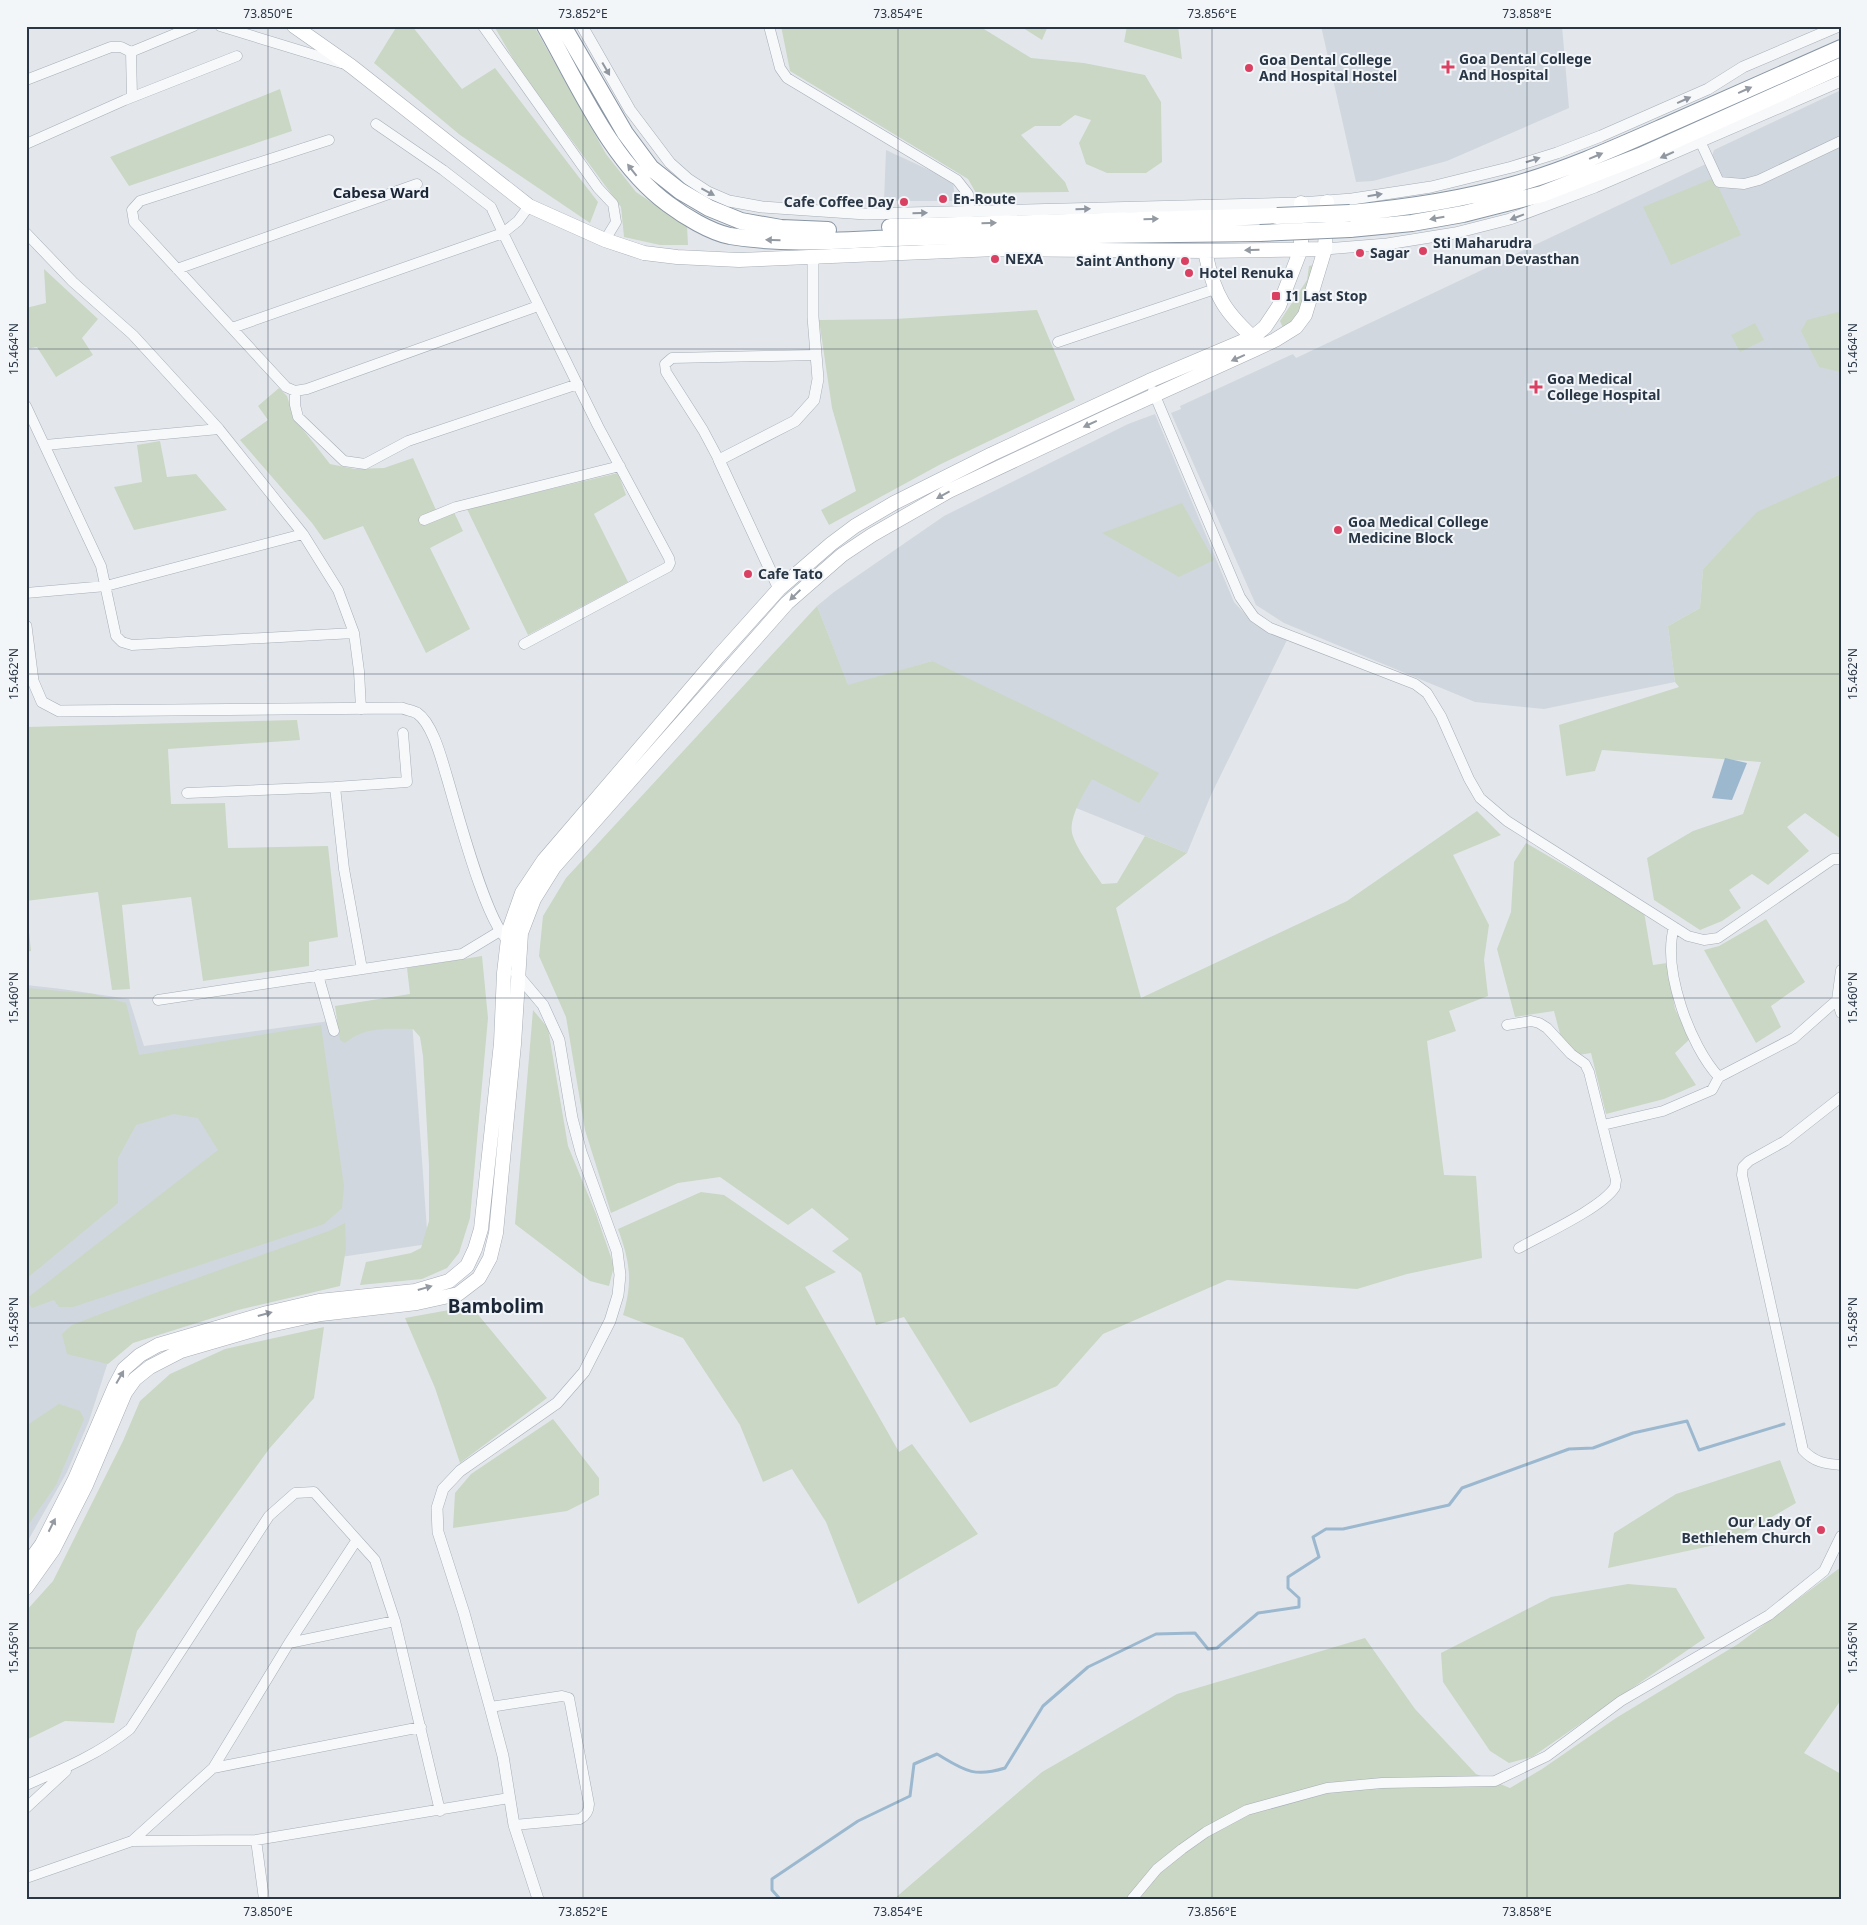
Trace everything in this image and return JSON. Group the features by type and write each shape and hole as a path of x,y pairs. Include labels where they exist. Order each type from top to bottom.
{"highway":[{"path":"545,26 612,145 641,182 668,204 696,222 727,235 769,241 937,237 1260,234 1350,221 1514,185 1578,164 1841,48"},
{"path":"563,26 625,133 651,168 680,191 709,208 741,222 781,228 819,230 1014,222 1277,216 1412,223 1463,214 1521,200 1587,177 1640,156 1841,66"}],"main road":[{"path":"294,26 351,66 529,206 605,240 644,253 677,257 739,260 973,250 1116,249 1205,251 1325,249"},
{"path":"26,1566 42,1544 75,1480 124,1369 140,1355 158,1345 266,1313 319,1301 415,1291 449,1281 467,1266 481,1229 501,1043 509,930 522,894 544,860 718,657 779,589 831,544 894,503 992,454 1149,381 1296,327 1305,315 1325,249 1327,202"},
{"path":"509,939 521,933 534,899 554,867 787,603 842,555 872,535 949,491 1154,394 1258,342 1265,327 1279,306 1300,249 1301,203"},
{"path":"1205,251 1210,276 1215,289 1231,317 1258,342"},
{"path":"26,1588 53,1550 82,1493 126,1393 135,1379 150,1367 182,1351 270,1325 321,1314 417,1303 458,1294 479,1278 490,1258 496,1233 514,1044 517,974 509,939"}],"street":[{"path":"26,80 111,47 120,47 131,52 194,26"},
{"path":"220,26 351,66"},
{"path":"484,26 598,188 613,204 616,222 605,240"},
{"path":"582,26 630,110 670,163 688,179 708,192 729,202 762,207 866,214 1327,202 1431,187 1512,167 1557,153 1601,136 1708,90 1743,67 1839,26"},
{"path":"769,26 780,68 787,78 957,180 968,194 970,212"},
{"path":"131,52 132,97"},
{"path":"26,144 132,97 237,56"},
{"path":"1325,249 1387,244 1455,234 1510,220 1595,187 1841,81"},
{"path":"376,124 443,170 492,208 538,306 669,558 670,563 668,567 524,644"},
{"path":"329,140 140,201 132,210 134,222 286,387 295,391 307,389 538,306"},
{"path":"1700,141 1719,182 1744,184 1758,180 1841,141"},
{"path":"177,270 417,184"},
{"path":"232,328 503,234 518,221 529,206"},
{"path":"28,238 72,282 133,335 219,429 303,534 338,590 354,633 361,709"},
{"path":"719,460 795,421 814,400 818,379 813,317 813,256"},
{"path":"1058,342 1215,289"},
{"path":"779,589 752,526 719,460 703,430 666,372 665,364 672,358 816,355"},
{"path":"1149,381 1240,597 1254,617 1270,628 1416,684 1427,692 1441,716 1480,798 1507,821 1688,936 1704,940 1718,938 1833,859 1841,859"},
{"path":"295,391 295,405 298,416 344,461 365,464 408,441 578,384"},
{"path":"26,406 101,566 116,636 122,642 132,645 354,633"},
{"path":"45,445 219,429"},
{"path":"424,520 456,507 620,466"},
{"path":"26,593 106,586 303,534"},
{"path":"26,626 30,681 42,702 59,711 402,708 417,714 429,727 442,759 484,896 509,939 462,954 158,1000"},
{"path":"186,794 407,782 403,733"},
{"path":"335,787 344,869 362,969"},
{"path":"1674,927 1671,937 1673,971 1681,1009 1694,1041 1719,1077"},
{"path":"506,963 543,1005 560,1040 572,1118 581,1152 617,1251 620,1276 618,1295 610,1321 584,1372 556,1403 460,1471 443,1489 437,1508 438,1532 464,1613 490,1707 503,1756 514,1825 538,1899"},
{"path":"1841,970 1837,1000 1841,1013"},
{"path":"318,975 334,1031"},
{"path":"1602,1126 1663,1111 1712,1090 1719,1077 1794,1038 1837,1000"},
{"path":"1507,1025 1531,1021 1539,1022 1571,1054 1585,1064 1589,1072 1616,1180 1612,1192 1582,1214 1519,1248"},
{"path":"1841,1097 1785,1141 1749,1161 1743,1167 1742,1175 1803,1450 1810,1457 1821,1463 1841,1465"},
{"path":"26,1785 72,1765 110,1744 130,1729 269,1516 295,1494 314,1492 374,1560 395,1621 440,1811"},
{"path":"1132,1899 1157,1869 1182,1849 1206,1832 1247,1810 1327,1788 1382,1783 1495,1781 1547,1756 1621,1701 1769,1615 1824,1571 1841,1536"},
{"path":"132,1841 212,1768 356,1541"},
{"path":"1827,1565 1841,1560"},
{"path":"290,1643 395,1621"},
{"path":"490,1707 562,1696 569,1698 589,1810 586,1816 580,1819 514,1825"},
{"path":"212,1768 421,1727"},
{"path":"26,1808 72,1765"},
{"path":"26,1878 132,1841 256,1840 440,1811 509,1798"},
{"path":"256,1840 264,1899"}],"shaded area":[{"name":"Goa Dental College And Hospital","path":"1321,26 1562,26 1569,108 1447,161 1373,181 1356,182"},
{"name":"Goa Medical College Hospital","path":"1841,90 1841,474 1757,513 1703,569 1700,608 1668,626 1675,682 1544,709 1475,702 1284,623 1256,605 1171,413 1181,409 1180,406 1293,354 1296,358 1710,162 1714,150"},
{"path":"886,150 953,181 955,201 884,201"},
{"path":"1155,414 1234,602 1253,623 1287,640 1211,795 1187,853 1059,801 932,661 848,686 817,606 834,592 944,516 1128,424"},
{"path":"26,985 129,999 144,1046 337,1020 412,1020 428,1244 334,1258 117,1334 89,1421 67,1472 26,1544"}],"green space":[{"path":"397,26 412,26 462,89 495,68 598,202 590,223 460,135 374,63"},
{"path":"494,26 534,26 606,154 636,192 687,226 688,245 660,245 624,237 621,207 519,69"},
{"path":"781,26 979,26 1031,58 1084,63 1145,75 1161,102 1162,162 1146,173 1107,173 1086,164 1079,143 1091,120 1075,115 1060,126 1035,126 1021,135 1065,182 1069,192 976,193 968,179 790,71"},
{"path":"1020,26 1048,26 1042,40"},
{"path":"1127,26 1178,26 1182,59 1124,42"},
{"path":"280,89 292,131 129,186 110,157"},
{"path":"1714,178 1741,235 1671,265 1643,207"},
{"path":"1313,265 1307,309 1284,330 1280,321 1307,280 1309,266"},
{"path":"44,269 98,319 82,338 93,355 56,377 37,347 26,349 26,308 46,303"},
{"path":"1037,310 1075,400 941,464 829,525 821,510 856,491 832,408 819,320 895,319"},
{"path":"1838,312 1841,315 1841,372 1819,367 1801,331 1807,320"},
{"path":"1755,323 1764,340 1740,352 1731,335"},
{"path":"279,388 287,396 294,418 330,464 355,469 384,468 413,458 436,510 451,506 463,531 430,548 470,629 426,653 363,526 324,540 312,523 240,440 268,420 258,406"},
{"path":"160,441 167,477 196,474 227,510 134,530 114,487 142,482 137,445"},
{"path":"618,473 626,495 594,514 628,582 528,635 467,509"},
{"path":"1841,474 1841,839 1805,813 1787,827 1809,851 1768,885 1752,874 1729,890 1741,908 1722,921 1700,930 1654,900 1647,858 1693,831 1743,814 1761,762 1602,750 1595,771 1566,776 1559,725 1679,687 1675,682 1668,626 1700,608 1703,569 1757,512"},
{"path":"1182,503 1214,560 1179,577 1102,533"},
{"path":"817,606 848,685 932,661 1051,718 1159,773 1139,803 1092,779 1078,805 1072,827 1072,833 1077,846 1102,884 1117,883 1145,836 1187,853 1116,908 1141,998 1347,901 1477,811 1501,835 1453,855 1489,925 1484,960 1488,996 1449,1011 1456,1031 1427,1041 1444,1175 1476,1176 1482,1258 1407,1274 1357,1289 1227,1280 1103,1334 1057,1386 970,1423 904,1317 876,1325 861,1273 832,1251 849,1239 812,1208 788,1225 720,1177 678,1183 611,1213 585,1130 566,1017 539,956 543,916 566,878"},
{"path":"297,720 300,740 168,749 171,804 225,803 228,848 328,846 338,937 309,942 309,966 203,981 191,897 122,905 130,989 112,990 98,892 26,901 26,727"},
{"path":"1526,843 1644,912 1653,965 1667,963 1675,1009 1690,1039 1675,1053 1696,1085 1664,1099 1606,1114 1591,1053 1566,1057 1554,1011 1515,1017 1497,949 1511,912 1514,862"},
{"path":"26,904 31,951 26,952"},
{"path":"1766,919 1805,982 1771,1006 1781,1027 1756,1043 1704,950 1719,946"},
{"path":"482,956 488,1018 470,1218 459,1253 447,1268 422,1279 360,1285 366,1262 411,1253 421,1248 429,1221 429,1165 423,1056 420,1037 413,1029 369,1031 345,1043 340,1040 335,1006 410,994 407,968"},
{"path":"26,988 93,994 126,1003 139,1055 321,1025 344,1186 342,1208 324,1224 73,1307 59,1307 54,1300 32,1308 26,1299 218,1150 198,1118 174,1114 136,1125 118,1158 118,1203 26,1279"},
{"path":"533,1010 548,1028 568,1146 596,1214 614,1266 609,1286 590,1281 515,1224"},
{"path":"701,1192 724,1195 836,1272 805,1287 899,1452 912,1444 978,1534 858,1604 826,1522 792,1469 763,1482 740,1425 683,1338 623,1315 628,1292 629,1272 618,1229"},
{"path":"345,1223 346,1248 340,1286 238,1310 133,1343 108,1364 67,1354 62,1334 72,1325 155,1293 329,1231"},
{"path":"471,1306 547,1398 460,1463 435,1388 405,1318"},
{"path":"324,1327 314,1398 269,1449 137,1631 114,1723 65,1721 26,1740 26,1611 53,1581 123,1441 140,1401 170,1374 225,1349"},
{"path":"59,1404 80,1411 84,1419 56,1485 26,1528 26,1426"},
{"path":"553,1419 599,1478 599,1495 567,1511 453,1528 455,1493 471,1474"},
{"path":"1780,1460 1796,1503 1729,1542 1608,1568 1614,1533 1676,1494"},
{"path":"1841,1567 1841,1700 1804,1753 1841,1774 1841,1899 894,1899 1042,1772 1177,1694 1365,1638 1415,1709 1476,1774 1510,1788 1542,1769 1616,1718 1738,1644"},
{"path":"1628,1584 1676,1588 1705,1638 1532,1757 1509,1763 1490,1751 1443,1682 1441,1653 1551,1597"}],"water":[{"path":"1725,758 1747,763 1732,800 1712,798"}],"waterway":[{"path":"780,1899 772,1890 772,1879 858,1821 910,1796 914,1764 937,1754 969,1771 985,1772 1005,1768 1043,1706 1088,1667 1156,1634 1195,1633 1208,1649 1217,1648 1258,1613 1299,1607 1299,1598 1288,1588 1288,1577 1319,1557 1313,1537 1326,1529 1343,1529 1449,1505 1462,1488 1569,1449 1593,1448 1633,1433 1687,1421 1699,1450 1784,1424"}],"place":[{"name":"Goa Dental College And Hospital","path":"1448,67"},
{"name":"Goa Dental College And Hospital Hostel","path":"1249,68"},
{"name":"En-Route","path":"943,199"},
{"name":"Cafe Coffee Day","path":"904,202"},
{"name":"Sti Maharudra Hanuman Devasthan","path":"1423,251"},
{"name":"Sagar","path":"1360,253"},
{"name":"NEXA","path":"995,259"},
{"name":"Saint Anthony","path":"1185,261"},
{"name":"Hotel Renuka","path":"1189,273"},
{"name":"I1 Last Stop","path":"1276,296"},
{"name":"Goa Medical College Hospital","path":"1536,387"},
{"name":"Goa Medical College Medicine Block","path":"1338,530"},
{"name":"Cafe Tato","path":"748,574"},
{"name":"Our Lady Of Bethlehem Church","path":"1821,1530"}],"district":[{"name":"Cabesa Ward","path":"381,193"},
{"name":"Bambolim","path":"496,1306"}]}
